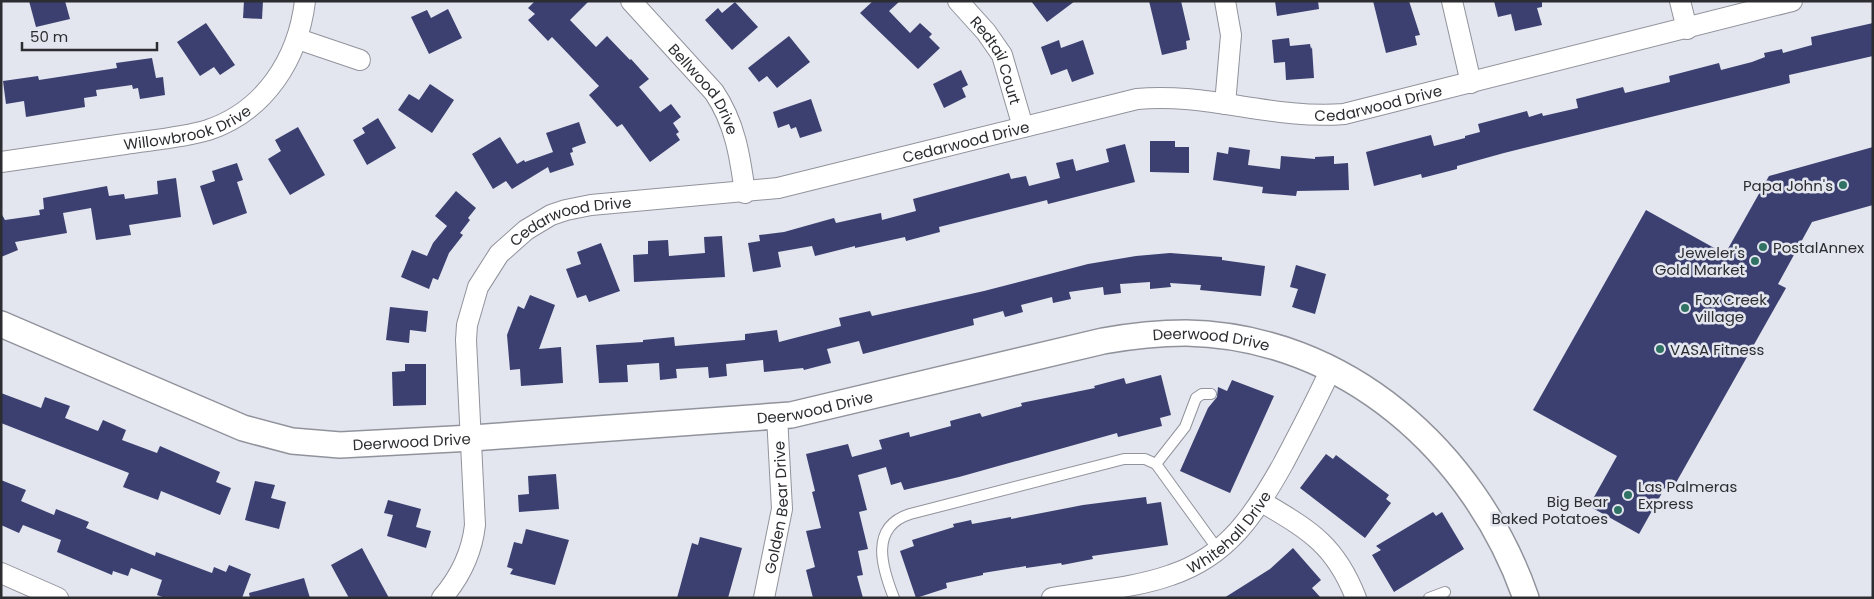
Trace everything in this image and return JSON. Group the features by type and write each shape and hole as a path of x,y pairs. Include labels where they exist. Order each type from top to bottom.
{"street":[{"name":"Willowbrook Drive","path":"1,162 188,135 216,127 241,113 268,90 285,65 298,39 305,1"},
{"name":"Bellwood Drive","path":"631,1 714,92 724,108 736,137 745,193"},
{"name":"Redtail Court","path":"958,1 986,32 1002,55 1023,127"},
{"path":"1225,1 1231,42 1225,104"},
{"path":"1452,1 1472,83"},
{"path":"1680,1 1687,29"},
{"name":"Cedarwood Drive","path":"442,598 461,571 474,536 476,515 467,325 478,287 490,265 510,243 551,215 578,206 745,193 778,188 1136,99 1170,97 1301,114 1332,115 1472,83 1792,1"},
{"path":"298,39 360,60"},
{"name":"Deerwood Drive","path":"1,324 243,428 292,441 340,446 777,416 820,409 1103,341 1131,336 1187,333 1237,339 1284,350 1330,369 1363,386 1396,408 1452,465 1500,537 1526,598"},
{"name":"Whitehall Drive","path":"1052,598 1170,576 1195,566 1219,550 1237,534 1262,502 1310,415 1330,369"},
{"name":"Golden Bear Drive","path":"764,598 782,508 777,416"},
{"path":"1262,502 1304,527 1328,548 1346,573 1356,598"},
{"path":"1,572 58,598"}],"lane":[{"path":"1156,464 1185,427 1196,398 1202,394 1211,394"},
{"path":"894,598 883,565 883,544 888,527 902,516 1109,462 1141,458 1156,464 1219,550"},
{"path":"1429,598 1444,592"}],"building":[{"path":"29,1 65,1 70,19 36,27"},
{"path":"244,1 263,1 262,19 243,18"},
{"path":"535,1 589,1 570,20 596,47 607,36 631,59 649,79 639,87 660,112 671,104 681,117 673,123 679,132 676,134 680,140 650,162 622,124 617,127 589,95 599,86 552,37 548,41 528,20 535,14 528,8"},
{"path":"873,1 900,1 889,11 910,33 920,23 932,34 929,37 940,48 918,69 860,13"},
{"path":"1031,1 1075,1 1047,22"},
{"path":"1149,1 1181,1 1190,40 1186,41 1187,49 1162,55"},
{"path":"1275,1 1318,1 1319,9 1277,16"},
{"path":"1373,1 1409,1 1420,35 1415,36 1417,45 1386,53"},
{"path":"1494,1 1542,1 1542,7 1537,8 1542,25 1515,31 1511,14 1498,17"},
{"path":"735,2 758,27 732,50 705,20 718,8 722,13"},
{"path":"448,9 462,38 429,54 411,17 427,10 431,18"},
{"path":"206,23 235,65 220,75 214,67 200,76 177,42"},
{"path":"1873,23 1873,56 1789,75 1790,83 1504,153 1457,166 1457,169 1422,178 1421,174 1374,186 1366,152 1431,135 1434,146 1480,132 1478,124 1527,111 1529,117 1542,113 1543,116 1578,108 1576,99 1623,87 1625,93 1670,82 1669,76 1719,63 1721,70 1765,57 1764,53 1782,49 1783,53 1812,45 1811,37"},
{"path":"789,36 810,62 777,88 767,76 759,82 748,68"},
{"path":"1289,38 1290,46 1310,44 1311,49 1312,47 1314,78 1286,80 1285,62 1274,63 1272,40"},
{"path":"1059,40 1061,48 1083,40 1094,74 1072,82 1067,69 1051,75 1041,47"},
{"path":"152,58 156,78 163,77 165,95 140,99 138,88 133,89 132,85 96,90 97,96 84,98 85,107 26,117 24,101 6,104 3,81 38,76 39,80 117,68 116,63"},
{"path":"961,70 968,85 962,88 966,97 944,108 933,84"},
{"path":"430,84 454,100 432,133 398,110 409,94 419,100"},
{"path":"811,99 822,131 800,138 796,127 791,129 789,124 778,128 773,112"},
{"path":"378,118 396,148 367,165 353,140 365,133 362,128"},
{"path":"579,122 586,143 572,148 573,152 570,153 574,165 550,173 548,167 512,189 506,181 493,189 472,154 500,137 517,164 524,160 525,162 553,152 546,133"},
{"path":"298,127 325,175 290,195 268,159 281,151 275,140"},
{"path":"1150,141 1175,141 1175,147 1189,147 1189,173 1150,172"},
{"path":"1125,144 1135,182 1048,204 1047,200 939,227 940,232 906,241 905,237 855,248 855,246 815,256 812,246 778,252 781,267 753,272 748,243 760,241 759,235 784,232 834,218 836,223 881,213 882,220 916,211 913,199 1009,173 1011,179 1026,176 1029,186 1060,178 1056,163 1073,159 1076,171 1109,162 1106,149"},
{"path":"1229,147 1250,150 1248,165 1280,169 1281,156 1315,159 1315,157 1334,156 1334,164 1348,163 1349,190 1297,191 1296,196 1262,193 1263,187 1213,180 1217,152 1228,154"},
{"name":"VASA Fitness","path":"1873,147 1873,205 1812,222 1778,284 1786,288 1673,488 1667,484 1639,534 1589,506 1617,456 1533,410 1646,210 1725,254 1769,176"},
{"path":"237,163 243,180 237,182 247,213 213,225 200,186 215,181 212,171"},
{"path":"176,178 181,217 129,225 131,235 96,240 91,208 63,213 67,233 15,242 18,250 1,257 1,213 5,220 40,215 39,210 44,209 43,198 107,186 109,196 124,194 125,199 158,194 157,181"},
{"path":"456,191 476,208 460,233 463,235 449,253 438,280 433,278 429,289 401,277 412,250 427,256 433,243 447,226 435,216"},
{"path":"722,236 725,277 634,282 633,255 648,254 648,241 668,240 669,256 705,253 704,237"},
{"path":"601,243 620,291 589,302 586,295 577,298 566,269 581,264 577,252"},
{"path":"1170,253 1222,257 1222,260 1265,266 1261,296 1200,290 1201,285 1170,283 1171,287 1150,289 1150,282 1120,284 1121,293 1104,295 1103,287 1069,292 1071,299 1053,303 1052,297 1021,305 1023,312 1005,317 1003,311 973,319 974,325 863,354 859,341 827,349 831,363 804,370 803,368 764,372 763,360 726,364 727,376 709,378 708,367 676,369 677,378 660,380 659,363 627,365 628,382 599,383 596,345 643,342 643,340 674,337 675,346 745,340 745,334 777,330 779,342 841,326 839,318 870,311 872,316 984,291 1088,264 1136,256"},
{"path":"1296,265 1326,274 1315,314 1292,307 1298,289 1290,287"},
{"path":"530,295 555,305 539,349 561,347 563,383 521,386 520,369 510,370 507,335 518,306 524,309"},
{"path":"390,307 428,311 426,332 410,330 409,343 386,340"},
{"path":"405,364 426,364 426,405 393,406 392,372 405,371"},
{"path":"1161,375 1171,415 1160,418 1162,426 1118,437 1117,433 959,477 904,490 901,482 891,485 886,467 858,475 867,510 859,512 868,549 858,551 863,575 857,576 863,598 813,598 806,570 815,567 806,531 821,528 812,492 815,491 806,454 848,444 852,457 882,449 879,440 909,432 910,437 951,426 950,421 980,413 982,417 1022,406 1021,403 1095,388 1094,386 1124,378 1126,384"},
{"path":"1232,380 1274,396 1230,493 1180,471 1208,408 1217,397 1218,387 1227,391"},
{"path":"1,393 41,408 45,397 70,406 65,418 98,431 103,420 126,430 122,440 157,453 160,446 220,472 216,482 231,488 220,515 161,491 158,500 123,487 129,473 1,423"},
{"path":"1326,454 1333,459 1336,455 1389,495 1386,499 1391,503 1365,538 1300,488"},
{"path":"556,474 559,509 519,512 518,495 529,494 528,476"},
{"path":"1,480 26,490 21,501 54,515 56,509 89,522 86,528 155,556 156,552 212,573 214,567 226,572 229,565 251,574 242,598 165,598 157,595 162,580 131,568 128,576 113,571 112,575 57,552 61,540 23,525 19,533 1,525"},
{"path":"255,481 275,485 271,498 286,502 279,529 245,520"},
{"path":"1146,497 1147,504 1161,502 1168,545 1092,556 1093,559 1062,565 1061,563 1026,568 1026,566 983,573 983,575 946,583 947,588 916,598 900,551 914,546 912,540 954,527 953,524 971,520 972,524 1011,517 1011,519 1083,505"},
{"path":"388,500 421,509 416,527 431,531 426,548 387,536 393,515 384,513"},
{"path":"1433,512 1436,516 1442,512 1464,549 1394,592 1372,555 1381,550 1376,546"},
{"path":"526,529 569,540 555,585 510,574 513,569 507,567 514,542 522,544"},
{"path":"700,537 742,548 728,598 677,598 692,543 698,545"},
{"path":"362,548 389,598 349,598 331,565"},
{"path":"1293,548 1321,580 1312,588 1321,598 1224,598 1270,569"},
{"path":"304,578 310,598 250,598 249,593"}],"place":[{"name":"Papa John's","path":"1843,185"},
{"name":"PostalAnnex","path":"1763,247"},
{"name":"Jeweler's Gold Market","path":"1755,261"},
{"name":"Fox Creek village","path":"1685,308"},
{"name":"VASA Fitness","path":"1660,349"},
{"name":"Las Palmeras Express","path":"1628,495"},
{"name":"Big Bear Baked Potatoes","path":"1618,510"}]}
